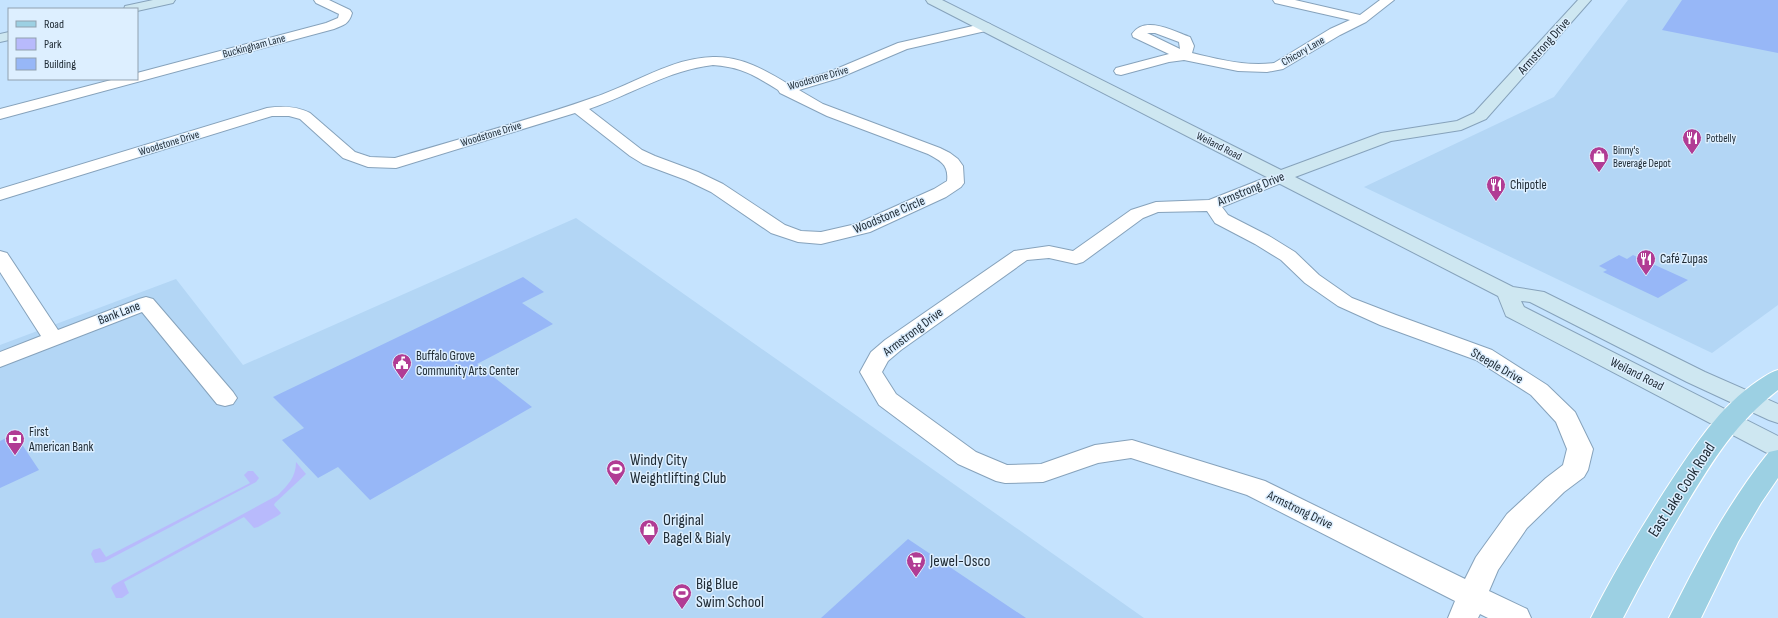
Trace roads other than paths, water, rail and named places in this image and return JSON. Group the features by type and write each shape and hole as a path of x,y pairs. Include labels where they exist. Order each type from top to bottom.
{"main road":[{"path":"134,8 169,0"},
{"name":"Weiland Road","path":"932,0 1507,292 1536,297 1696,377 1778,414"},
{"name":"Armstrong Drive","path":"1280,177 1387,137 1461,125 1480,116 1585,0"},
{"name":"Weiland Road","path":"1507,292 1514,310 1778,446"},
{"name":"East Lake Cook Road","path":"1607,618 1644,548 1705,451 1729,420 1749,400 1778,378"},
{"path":"1685,618 1705,577 1759,482 1778,459"}],"street":[{"path":"1279,0 1362,19"},
{"name":"Chicory Lane","path":"1121,71 1168,58 1184,56 1238,66 1260,68 1278,66 1335,32 1362,19 1388,0"},
{"name":"Buckingham Lane","path":"138,77 330,26 344,20 346,12 324,2"},
{"name":"Woodstone Drive","path":"0,195 261,114 276,111 299,112 349,156 368,162 396,163 578,108 629,89 674,69 702,61 730,62 744,66 785,90 834,75 903,46 986,27"},
{"path":"0,114 126,80"},
{"name":"Woodstone Circle","path":"578,108 636,153 649,160 692,176 717,188 778,229 798,236 821,238 863,228 940,193 955,183 957,173 955,165 946,157 934,151 818,107 785,90"},
{"name":"Armstrong Drive","path":"1280,177 1212,206 1156,207 1150,209 1138,214 1076,258 1061,252 1043,251 1021,255 893,345 879,357 871,372 887,399 968,458 1005,474 1043,473 1095,454 1132,449 1256,488 1468,607 1516,618"},
{"name":"Steeple Drive","path":"1212,206 1221,219 1262,240 1288,256 1312,279 1345,302 1388,320 1484,355 1539,390 1566,418 1580,450 1575,470 1555,484 1518,521 1486,565 1468,607"},
{"path":"0,257 53,338"},
{"name":"Bank Lane","path":"0,360 53,338 146,303 225,398"}],"place":[{"name":"Potbelly","path":"1692,155"},
{"name":"Binny's Beverage Depot","path":"1599,173"},
{"name":"Chipotle","path":"1496,202"},
{"name":"Café Zupas","path":"1646,276"},
{"name":"Buffalo Grove Community Arts Center","path":"402,380"},
{"name":"First American Bank","path":"15,456"},
{"name":"Windy City Weightlifting Club","path":"616,486"},
{"name":"Original Bagel & Bialy","path":"649,546"},
{"name":"Jewel-Osco","path":"916,578"},
{"name":"Big Blue Swim School","path":"682,610"}]}
